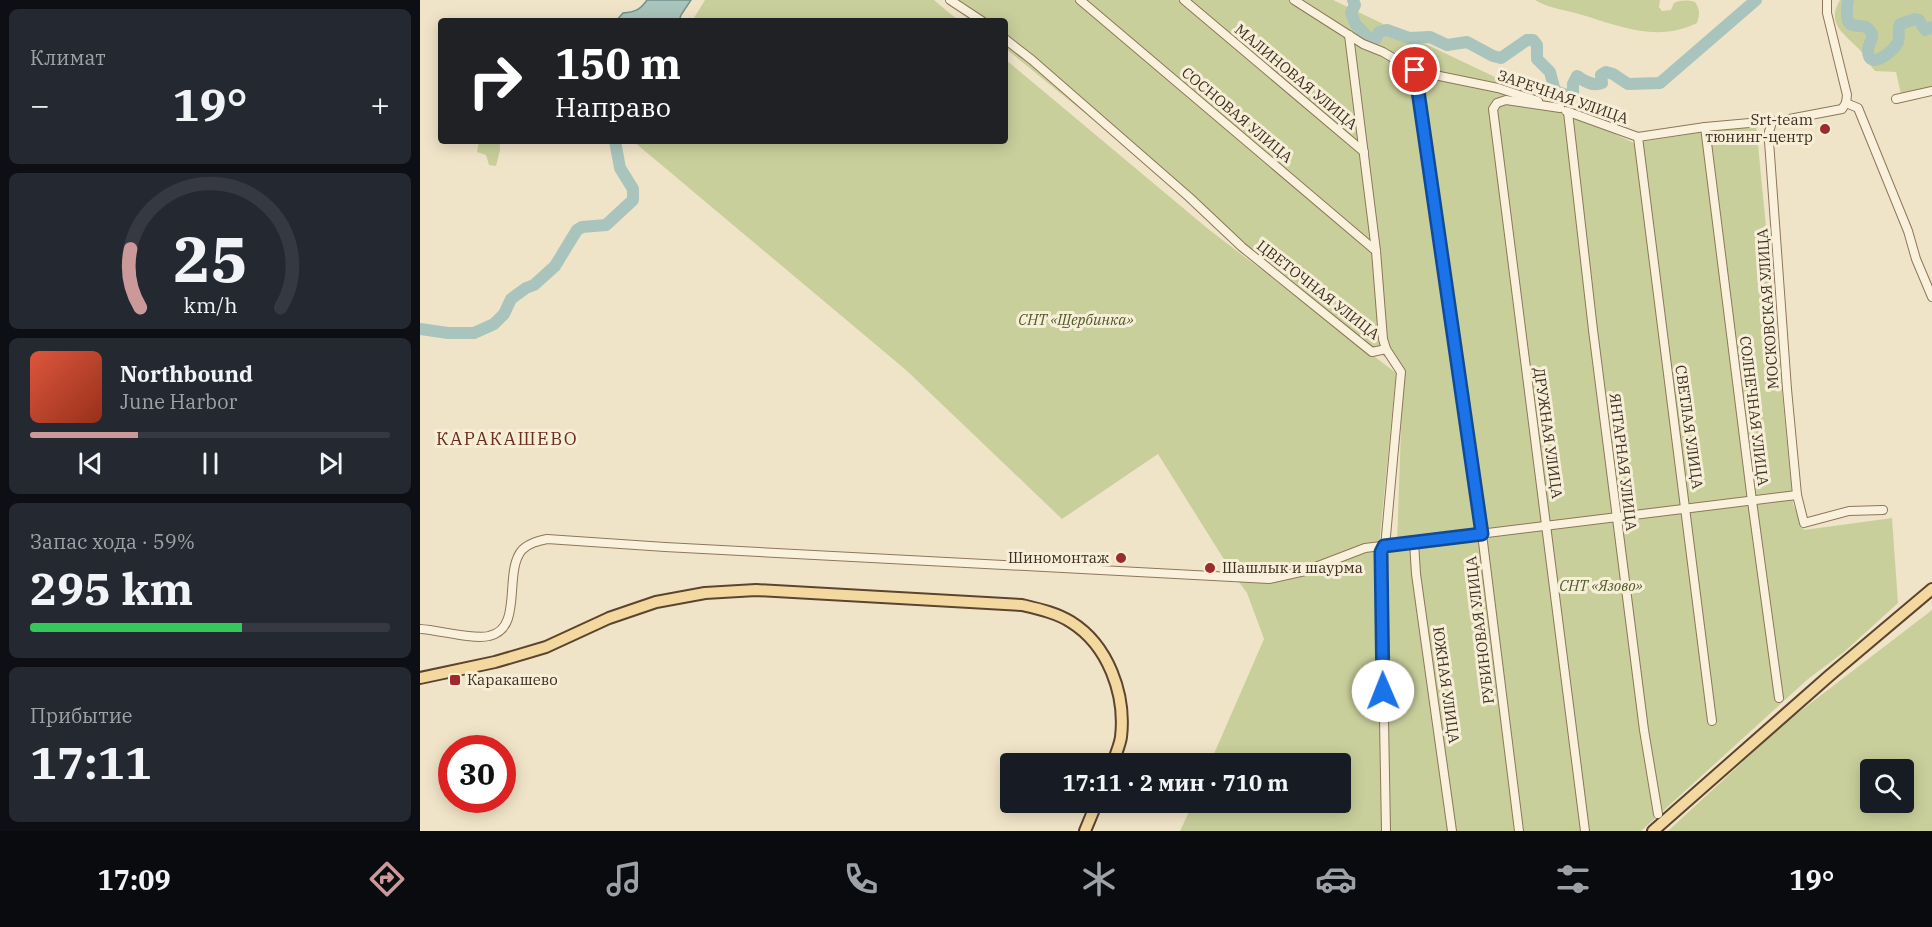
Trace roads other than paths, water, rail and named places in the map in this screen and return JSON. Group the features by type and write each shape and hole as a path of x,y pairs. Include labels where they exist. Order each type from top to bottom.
{"main road":[{"path":"1653,831 1828,676 1932,589"},
{"path":"420,678 495,662 546,646 618,615 656,602 705,593 756,590 1022,605 1048,612 1071,622 1091,639 1107,660 1117,687 1121,712 1121,738 1116,753"},
{"path":"1085,831 1092,813"}],"street":[{"path":"950,0 977,18"},
{"name":"СОСНОВАЯ УЛИЦА","path":"1080,0 1376,251"},
{"name":"МАЛИНОВАЯ УЛИЦА","path":"1184,0 1364,152"},
{"name":"ЗАРЕЧНАЯ УЛИЦА","path":"1294,0 1363,44 1415,70 1498,88 1638,137 1705,127 1772,122 1844,106"},
{"path":"1827,0 1827,13 1845,84 1844,106 1858,108 1932,297"},
{"path":"1349,35 1386,349"},
{"name":"ЦВЕТОЧНАЯ УЛИЦА","path":"1008,41 1189,197 1292,290 1372,352 1386,349 1401,372 1384,546 1381,552 1386,831"},
{"name":"РУБИНОВАЯ УЛИЦА","path":"1415,70 1482,534 1519,831"},
{"path":"1896,99 1932,91"},
{"name":"ДРУЖНАЯ УЛИЦА","path":"1564,110 1506,100 1497,103 1493,109 1585,831"},
{"name":"ЯНТАРНАЯ УЛИЦА","path":"1564,110 1644,730 1658,814"},
{"name":"МОСКОВСКАЯ УЛИЦА","path":"1772,122 1769,141 1782,334 1797,495 1804,523 1849,511 1883,510"},
{"name":"СОЛНЕЧНАЯ УЛИЦА","path":"1705,127 1779,698"},
{"name":"СВЕТЛАЯ УЛИЦА","path":"1638,137 1712,721"},
{"path":"420,629 478,638 492,636 500,631 510,615 513,575 521,552 534,542 547,539 666,548 1269,579 1305,571 1365,549 1797,495"},
{"name":"ЮЖНАЯ УЛИЦА","path":"1414,542 1416,574 1452,831"}],"water":[{"path":"647,0 691,0 680,18 619,18 623,13 637,10"}],"waterway":[{"path":"1353,0 1355,5 1351,13 1356,25 1372,41 1379,32 1387,30 1409,38 1430,37 1447,45 1467,42 1501,58 1527,40 1533,40 1537,45 1537,59 1550,72 1555,91 1569,96 1573,94 1573,84 1577,76 1592,84 1602,83 1601,75 1606,72 1628,84 1660,83 1756,0"},
{"path":"1848,0 1847,12 1850,24 1867,28 1872,34 1868,50 1872,59 1881,58 1895,46 1899,40 1900,24 1915,19 1919,20 1925,30 1932,27"},
{"path":"420,329 448,333 474,333 494,324 504,314 511,299 534,285 555,266 577,230 582,227 606,225 633,200 633,189 620,168 616,144"}],"place":[{"name":"Srt-team тюнинг-центр","path":"1825,129"},
{"name":"Шиномонтаж","path":"1121,558"},
{"name":"Шашлык и шаурма","path":"1210,568"},
{"name":"Каракашево","path":"455,680"}],"district":[{"name":"КАРАКАШЕВО","path":"507,439"}],"park label":[{"name":"СНТ «Щербинка»","path":"1076,320"},
{"name":"СНТ «Язово»","path":"1601,586"}]}
